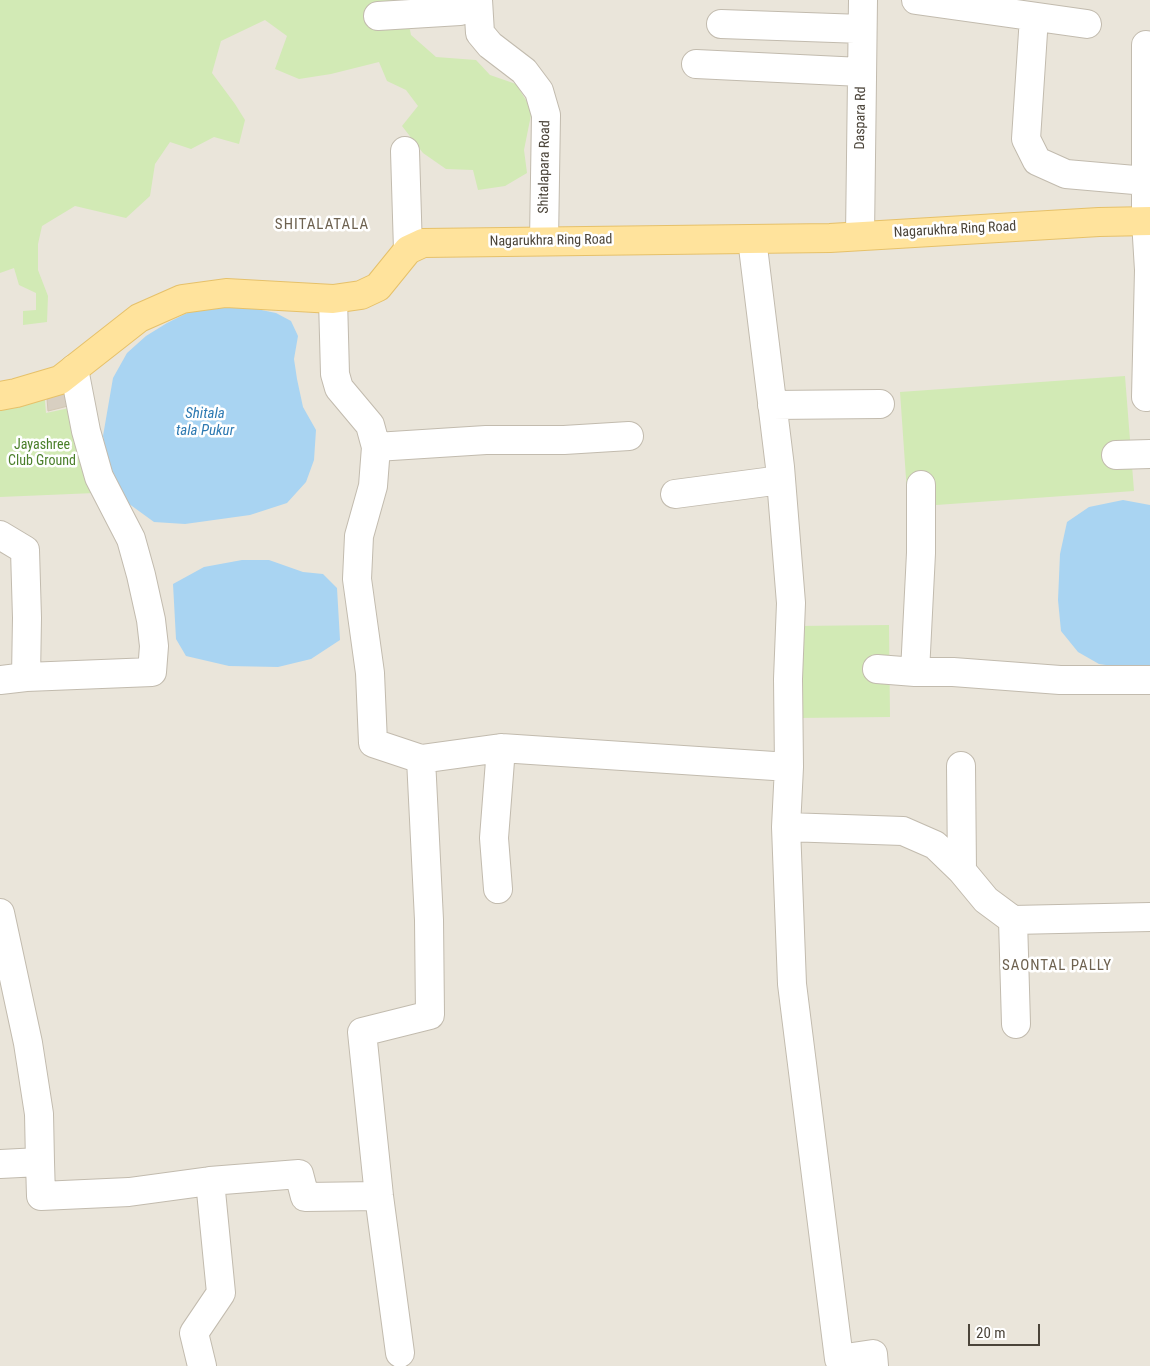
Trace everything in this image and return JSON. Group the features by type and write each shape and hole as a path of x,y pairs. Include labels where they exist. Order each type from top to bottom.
{"main road":[{"name":"Nagarukhra Ring Road","path":"408,250 423,243 860,236 1148,221"},
{"path":"0,396 60,380 139,318 182,299 226,293 332,299 361,295 378,287 408,250"}],"street":[{"name":"Daspara Rd","path":"860,236 863,0"},
{"path":"916,0 1018,10 1087,24"},
{"path":"378,16 460,11 478,3"},
{"name":"Shitalapara Road","path":"478,3 480,33 490,45 524,71 539,91 546,115 544,241"},
{"path":"1018,10 1026,139 1038,161 1066,174 1146,181"},
{"path":"721,24 862,29"},
{"path":"1146,45 1148,78 1146,181 1149,315 1146,397"},
{"path":"696,64 861,72"},
{"path":"405,151 408,250"},
{"path":"752,239 781,480 791,603 788,679 789,767 786,827 792,984 806,1080 839,1359 873,1354 874,1366"},
{"path":"332,299 335,374 339,388 370,425 376,447 373,486 359,536 357,579 370,673 373,743 422,759 501,748 789,767"},
{"path":"0,535 25,550 13,678 152,672 154,646 151,620 132,539 99,477 86,431 74,369"},
{"path":"772,405 880,404"},
{"path":"376,447 486,440 564,440 629,436"},
{"path":"1116,455 1150,454"},
{"path":"675,494 781,480"},
{"path":"915,672 921,553 921,485"},
{"path":"877,669 953,672 1060,680 1150,680"},
{"path":"498,889 494,838 501,748"},
{"path":"400,1352 379,1196 362,1032 430,1015 429,920 422,759"},
{"path":"961,766 962,871"},
{"path":"786,827 902,831 935,845 962,871 986,900 1013,920 1150,917"},
{"path":"0,913 31,1061 40,1114 41,1196 129,1192 210,1181 298,1174 305,1197 379,1196"},
{"path":"1013,920 1016,1024"},
{"path":"0,1164 40,1162"},
{"path":"202,1366 194,1333 221,1293 210,1181"}],"shaded area":[{"path":"0,0 1150,0 1150,1366 0,1366"}],"green space":[{"path":"0,0 404,0 411,35 436,57 476,60 490,75 516,84 532,110 524,150 527,173 505,186 478,190 473,170 446,169 423,153 402,126 418,106 406,90 387,81 379,62 331,74 299,79 275,69 287,36 265,20 221,41 212,73 245,120 239,144 214,137 191,149 170,142 155,164 150,196 126,218 75,206 42,226 38,244 38,270 48,296 47,322 23,325 23,311 36,310 36,293 19,285 14,268 0,273"},
{"path":"1125,376 1134,491 908,507 900,392"},
{"name":"Jayashree Club Ground","path":"44,390 46,413 74,407 95,493 0,497 0,403"},
{"path":"889,625 890,717 796,718 796,626"}],"water":[{"name":"Shitala tala Pukur","path":"242,306 276,313 291,321 298,336 294,359 297,379 303,407 316,430 314,460 306,482 287,503 250,515 185,524 154,522 121,498 111,474 103,436 113,378 127,353 146,336 167,323 197,308"},
{"path":"1123,500 1150,505 1150,666 1133,669 1099,664 1078,652 1061,631 1058,600 1060,554 1067,522 1089,507"},
{"path":"242,560 269,560 303,572 323,574 337,588 340,640 311,659 278,667 229,666 186,656 176,639 173,584 204,567"}],"building":[{"path":"66,380 68,406 48,411 46,386"}],"district":[{"name":"SHITALATALA","path":"322,225"},
{"name":"SAONTAL PALLY","path":"1057,966"}]}
